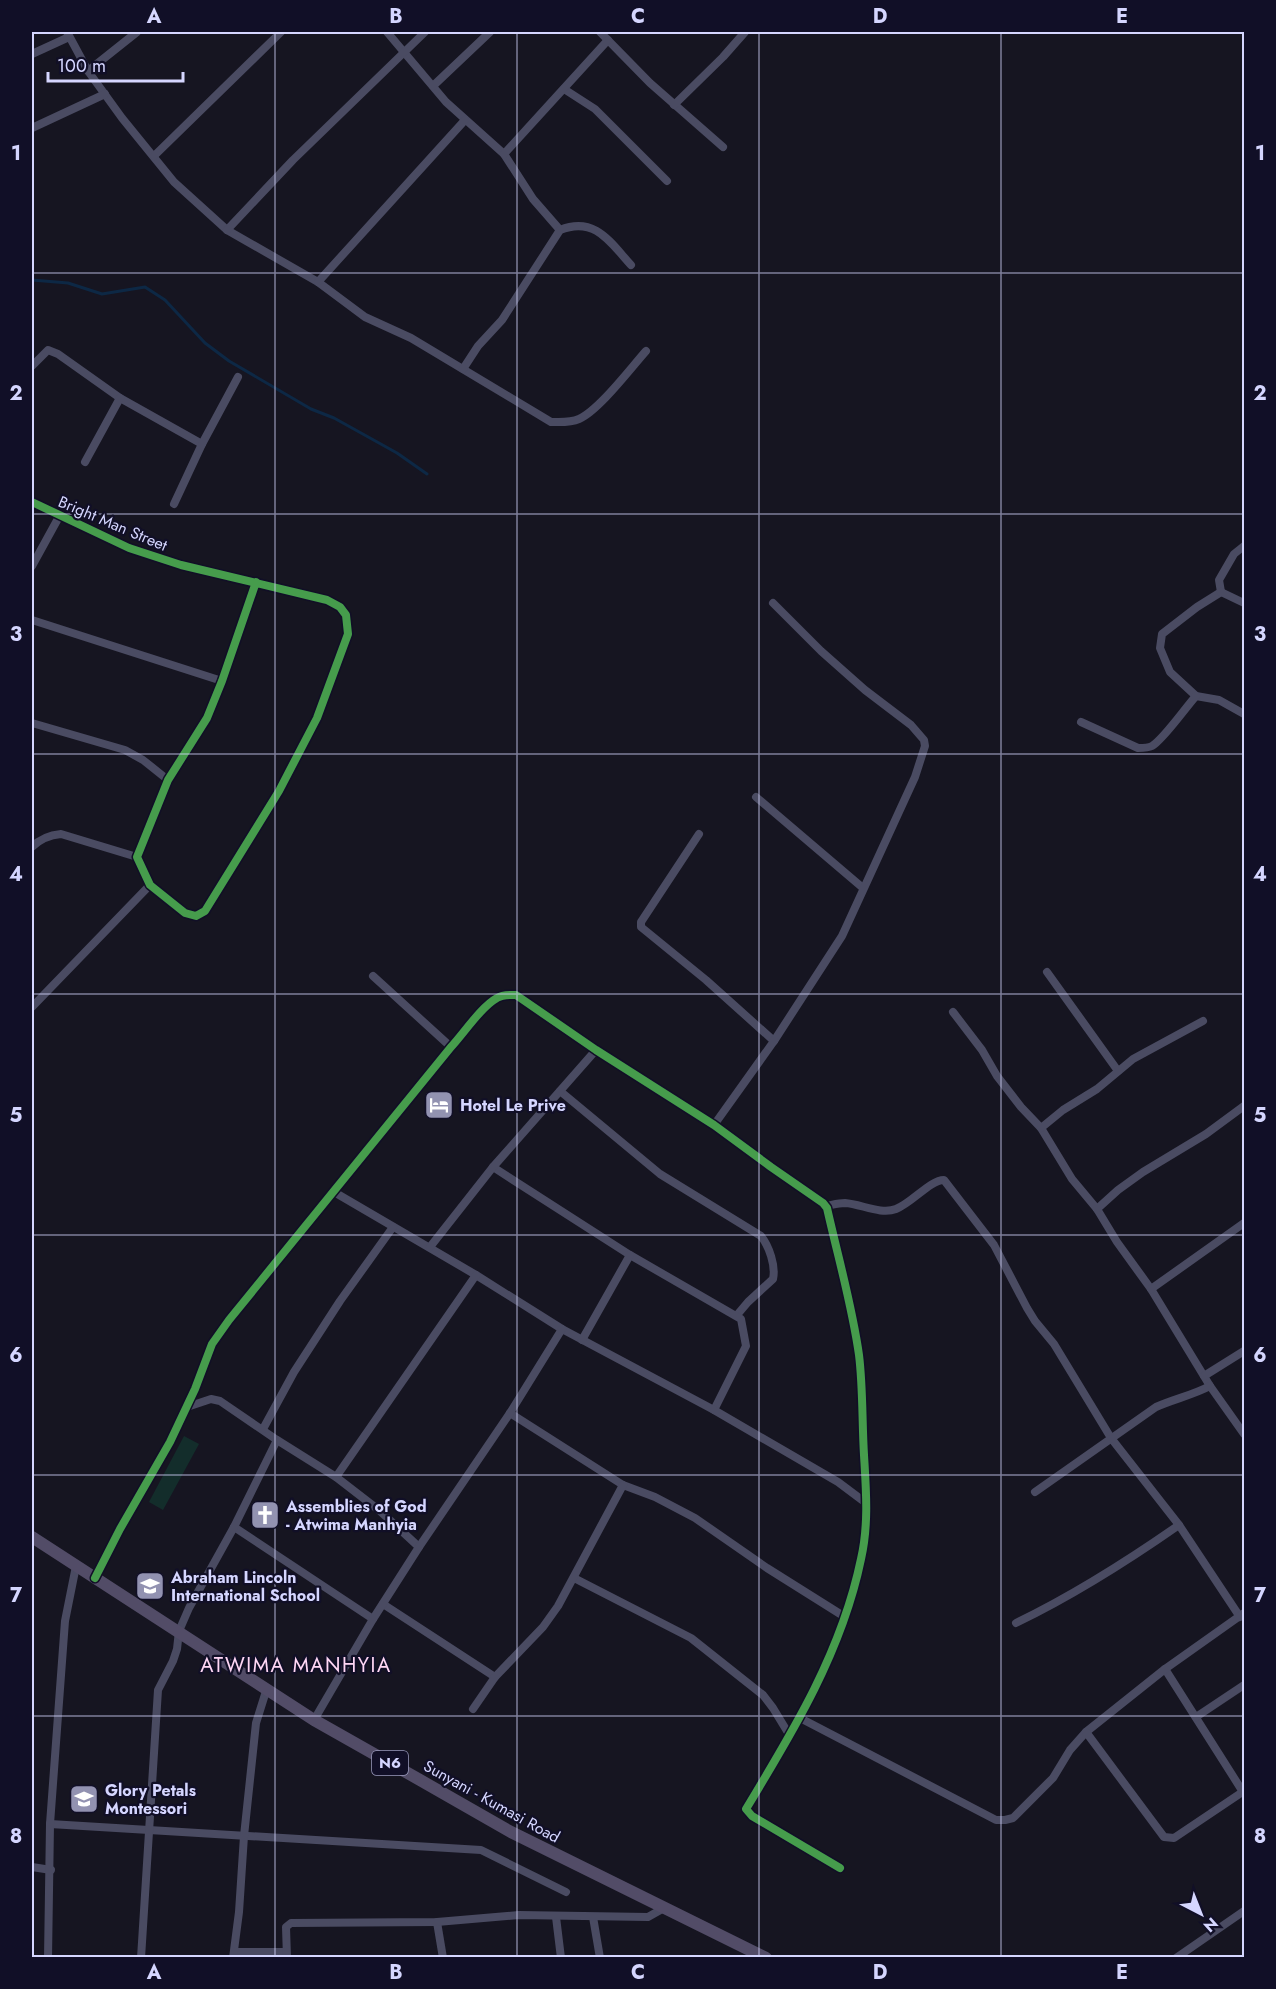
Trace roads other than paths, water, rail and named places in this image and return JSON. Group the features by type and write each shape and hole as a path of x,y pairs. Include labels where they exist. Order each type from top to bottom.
{"main road":[{"name":"Sunyani - Kumasi Road","path":"32,1538 314,1720 511,1832 766,1958"}],"street":[{"path":"88,71 136,32"},
{"path":"153,156 281,32"},
{"path":"387,32 446,102 504,154 533,199 561,230"},
{"path":"227,230 293,160 425,32"},
{"path":"433,86 490,32"},
{"path":"600,32 674,105 723,147"},
{"path":"674,105 745,32"},
{"path":"32,54 68,34 88,71 122,118 174,182 227,230 318,282 365,317 411,338 551,422 580,419 592,410 646,351"},
{"path":"504,154 608,40"},
{"path":"564,89 595,110 667,181"},
{"path":"32,128 105,94"},
{"path":"318,282 465,120"},
{"path":"463,369 478,346 502,320 561,230 574,225 588,226 606,238 631,265"},
{"path":"32,366 48,350 58,354 120,398 202,444"},
{"path":"174,504 202,444 238,377"},
{"path":"85,462 120,398"},
{"name":"Bright Man Street","path":"32,502 139,551 181,565 327,600 340,607 346,615 348,634 317,718 279,791 205,911 195,915 185,914 150,885"},
{"path":"32,566 60,515"},
{"path":"1221,592 1219,580 1234,555 1245,546"},
{"path":"32,1007 150,885 137,857 168,780 207,718 256,582"},
{"path":"1221,592 1245,603"},
{"path":"1221,592 1162,634 1160,648 1170,672 1196,696 1219,700 1245,714"},
{"path":"714,1125 774,1041 842,936 924,753 924,740 911,725 865,690 821,651 773,603"},
{"path":"32,620 222,681"},
{"path":"1081,722 1138,748 1144,748 1152,746 1160,738 1196,696"},
{"path":"32,723 125,750 168,780"},
{"path":"756,797 863,888"},
{"path":"33,841 53,834 61,834 137,857"},
{"path":"699,834 641,922 641,927 706,980 774,1041"},
{"path":"1047,972 1118,1071"},
{"path":"373,976 451,1047"},
{"path":"94,1578 170,1442 187,1407 212,1344 288,1245 334,1192 451,1047 487,1006 498,997 516,996 714,1125 826,1206 847,1293 859,1356 867,1503 862,1558 845,1617 824,1671 790,1736 746,1809 752,1816 840,1868"},
{"path":"953,1012 982,1050 997,1076 1041,1128 1072,1179 1097,1209 1117,1242 1151,1289 1210,1386 1245,1434"},
{"path":"1041,1128 1144,1052 1203,1021"},
{"path":"429,1247 493,1167 596,1050"},
{"path":"560,1091 660,1174 761,1236 768,1246 773,1279 737,1315"},
{"path":"1097,1209 1143,1172 1206,1134 1245,1106"},
{"path":"493,1167 630,1255 741,1319 746,1346 714,1410"},
{"path":"800,1718 996,1820 1005,1820 1012,1818 1053,1779 1070,1750 1086,1732 1165,1669 1242,1615 1179,1525 1111,1438 1054,1344 1027,1308 994,1245 944,1180 937,1181 894,1210 845,1203 826,1206"},
{"path":"334,1192 476,1275 562,1329 714,1410 838,1482 867,1503"},
{"path":"1151,1289 1245,1223"},
{"path":"263,1429 294,1372 340,1301 393,1227"},
{"path":"582,1340 630,1255"},
{"path":"336,1478 476,1275"},
{"path":"314,1720 419,1547 510,1413 562,1329"},
{"path":"1204,1376 1245,1351"},
{"path":"1035,1492 1156,1407 1210,1386"},
{"path":"187,1407 211,1399 220,1401 336,1478 380,1511 419,1547"},
{"path":"510,1413 623,1485 655,1497 695,1518 767,1568 845,1617"},
{"path":"141,1958 158,1690 173,1661 179,1631 193,1600 234,1527 277,1440"},
{"path":"473,1709 495,1677 543,1628 574,1578 623,1485"},
{"path":"1016,1623 1063,1600 1115,1569 1179,1525"},
{"path":"234,1527 373,1620"},
{"path":"48,1958 50,1824 65,1621 76,1566"},
{"path":"574,1578 691,1638 763,1695 790,1736"},
{"path":"383,1604 495,1677"},
{"path":"1086,1732 1164,1837 1174,1838 1244,1791 1165,1669"},
{"path":"1196,1717 1245,1684"},
{"path":"267,1688 256,1723 243,1836 234,1955 286,1955 286,1927 291,1923 437,1922 519,1915 648,1917 664,1908"},
{"path":"50,1824 481,1850 566,1892"},
{"path":"32,1867 51,1870"},
{"path":"1176,1958 1245,1911"},
{"path":"556,1917 561,1958"},
{"path":"593,1917 600,1958"},
{"path":"437,1922 443,1958"}],"waterway":[{"path":"32,280 68,283 102,294 145,287 165,300 205,343 229,361 311,409 334,418 397,453 427,474"}],"place":[{"name":"Hotel Le Prive","path":"439,1105"},
{"name":"Assemblies of God - Atwima Manhyia","path":"265,1515"},
{"name":"Abraham Lincoln International School","path":"150,1586"},
{"name":"Glory Petals Montessori","path":"84,1799"}],"district":[{"name":"ATWIMA MANHYIA","path":"296,1665"}]}
